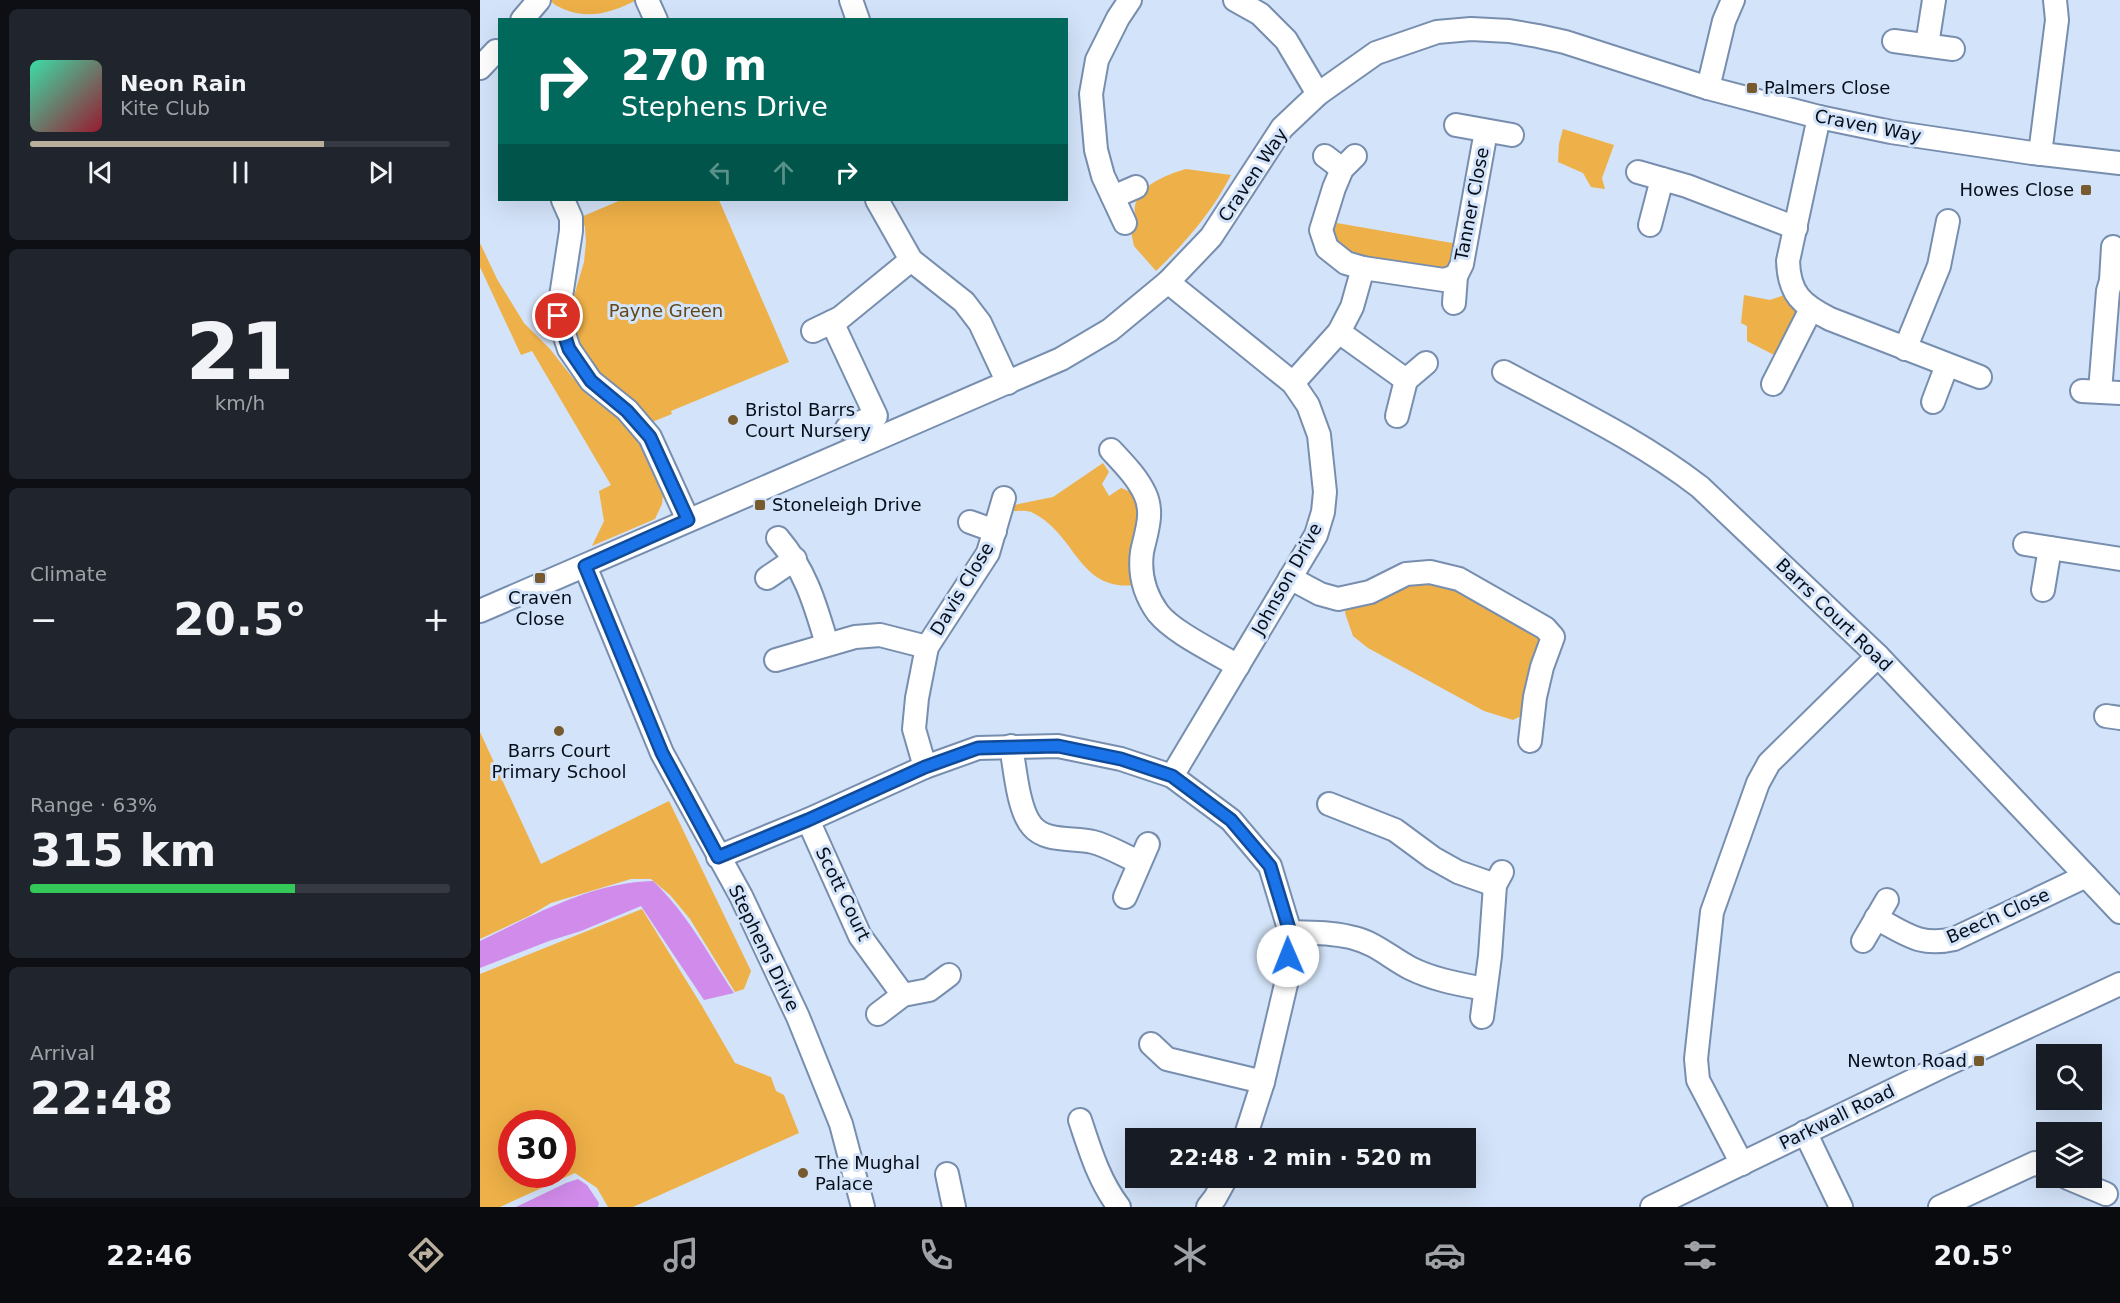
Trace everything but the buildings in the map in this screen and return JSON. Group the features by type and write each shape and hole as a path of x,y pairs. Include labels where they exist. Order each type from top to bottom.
{"street":[{"path":"524,18 539,0"},
{"path":"647,0 655,18"},
{"path":"851,0 857,18"},
{"path":"1125,223 1103,176 1096,150 1091,94 1097,60 1118,18 1130,0"},
{"path":"1235,0 1260,14 1286,40 1318,94"},
{"path":"1708,88 1724,21 1733,0"},
{"path":"1928,45 1934,0"},
{"path":"2040,154 2057,20 2055,0"},
{"name":"Craven Way","path":"480,611 1008,383 1060,359 1110,330 1168,282 1211,237 1282,128 1318,94 1376,53 1437,32 1471,29 1509,31 1565,42 1708,88 1819,117 1891,132 2040,154 2120,163"},
{"path":"1894,40 1953,49"},
{"path":"480,68 498,50"},
{"path":"1819,117 1788,261 1790,280 1795,294 1810,309 1830,320 1980,377"},
{"name":"Tanner Close","path":"1456,125 1512,135"},
{"name":"Tanner Close","path":"1454,303 1456,276 1462,264 1486,130"},
{"name":"Tanner Close","path":"1341,160 1321,230 1327,248 1346,263 1363,268 1444,280 1456,276"},
{"path":"1638,172 1686,186 1796,228"},
{"path":"1650,225 1662,179"},
{"path":"1113,197 1136,187"},
{"path":"563,201 570,218 571,231 558,316 569,349 591,381 627,411 650,437 688,520"},
{"path":"878,201 911,260 964,302 980,324 1008,383"},
{"path":"1905,349 1939,266 1948,221"},
{"path":"2101,392 2108,291 2115,278 2113,247"},
{"path":"847,428 876,416 823,326 840,318 911,260"},
{"path":"1293,384 1339,332 1352,307 1363,268"},
{"name":"Johnson Drive","path":"1168,282 1293,384 1308,405 1319,435 1325,492 1323,512 1316,535 1172,776"},
{"path":"1773,384 1810,309"},
{"path":"1339,332 1406,380"},
{"path":"1397,416 1406,380 1426,363"},
{"path":"1933,402 1947,364"},
{"name":"Barrs Court Road","path":"1504,372 1630,438 1700,486 1878,656 2120,912"},
{"path":"1111,450 1131,471 1146,495 1149,521 1141,565 1144,587 1151,602 1170,625 1238,666"},
{"name":"Davis Close","path":"925,767 914,729 917,698 927,647 988,553 1004,498"},
{"name":"Davis Close","path":"970,522 995,531"},
{"path":"778,538 795,559 810,588 827,644"},
{"path":"2025,544 2120,559"},
{"path":"2043,590 2050,548"},
{"path":"767,578 795,559"},
{"name":"Stephens Drive","path":"585,566 662,753 741,896 798,1017 841,1124 863,1207"},
{"path":"1290,578 1320,594 1338,599 1370,592 1406,574 1430,572 1459,579 1545,628 1553,637 1542,667 1535,697 1530,741"},
{"name":"Davis Close","path":"776,660 855,637 880,635 927,647"},
{"path":"1742,1164 1698,1080 1696,1059 1712,912 1758,783 1769,763 1878,656"},
{"path":"1011,746 1023,811 1032,827 1048,837 1074,838 1144,853 1125,897"},
{"path":"718,857 808,820 925,767 978,748 1058,746 1121,759 1172,776 1231,820 1270,866 1290,932 1287,980 1263,1082 1248,1128"},
{"path":"1329,804 1395,830 1433,858 1458,872 1498,878 1482,1017"},
{"name":"Scott Court","path":"808,820 860,936 903,995"},
{"name":"Beech Close","path":"1863,942 1882,909 1915,939 1936,943 1954,939 2086,876"},
{"path":"1290,932 1330,933 1355,938 1373,945 1410,968 1435,979 1485,989"},
{"path":"878,1014 903,995 929,990 949,975"},
{"name":"Parkwall Road","path":"1652,1207 1804,1132 2120,984"},
{"path":"1151,1044 1167,1059 1263,1082"},
{"path":"1080,1120 1094,1164 1111,1197 1119,1207"},
{"path":"1804,1132 1841,1207"},
{"path":"1940,1207 2036,1163"},
{"path":"947,1174 954,1207"},
{"path":"1217,1204 1223,1188"},
{"path":"2092,1188 2106,1194"}],"green space":[{"path":"550,0 637,0 611,11 585,14 566,10"},
{"path":"1563,129 1614,145 1602,178 1605,189 1591,187 1583,173 1558,162"},
{"path":"1186,169 1231,175 1198,226 1156,271 1134,246 1130,227 1137,222 1136,202 1148,186"},
{"name":"Payne Green","path":"619,201 719,201 789,362 671,411 672,414 652,422 604,382 574,339 573,299 584,262 586,242 585,227 581,217"},
{"path":"1331,222 1458,244 1448,271 1344,255 1336,250"},
{"path":"480,243 497,279 524,323 550,349 588,395 621,421 636,437 663,496 655,519 592,546 604,521 599,491 611,485 532,351 521,355 480,267"},
{"path":"1744,295 1770,300 1784,295 1797,312 1774,355 1747,341 1747,326 1741,323"},
{"path":"1103,463 1109,472 1102,484 1109,496 1121,488 1131,492 1137,507 1138,527 1129,559 1136,585 1117,585 1102,580 1079,560 1048,523 1031,512 1014,511 1014,505 1053,497"},
{"path":"1420,580 1463,591 1541,638 1526,710 1521,716 1513,720 1484,711 1368,648 1353,636 1345,613 1346,607"},
{"path":"480,732 541,864 669,801 751,971 744,989 735,992 690,919 670,895 651,879 631,879 551,903 480,939"},
{"path":"642,909 735,1063 771,1077 776,1091 784,1095 799,1133 633,1207 608,1207 597,1188 576,1174 576,1110 498,1110 498,1188 542,1188 500,1207 480,1207 480,974"}],"shaded area":[{"path":"653,881 687,920 734,993 704,1000 641,906 480,968 480,941 542,911 586,894 608,887"},
{"path":"576,1180 587,1185 599,1203 598,1207 516,1207 556,1188 576,1188"}],"place":[{"name":"Palmers Close","path":"1752,88"},
{"name":"Howes Close","path":"2086,190"},
{"name":"Bristol Barrs Court Nursery","path":"733,420"},
{"name":"Stoneleigh Drive","path":"760,505"},
{"name":"Craven Close","path":"540,578"},
{"name":"Barrs Court Primary School","path":"559,731"},
{"name":"Newton Road","path":"1979,1061"},
{"name":"The Mughal Palace","path":"803,1173"}],"route":[{"path":"558,316 569,349 591,381 627,411 650,437 688,520 585,566 662,753 718,857 808,820 925,767 978,748 1058,746 1121,759 1172,776 1231,820 1270,866 1290,932 1288,956"}]}
